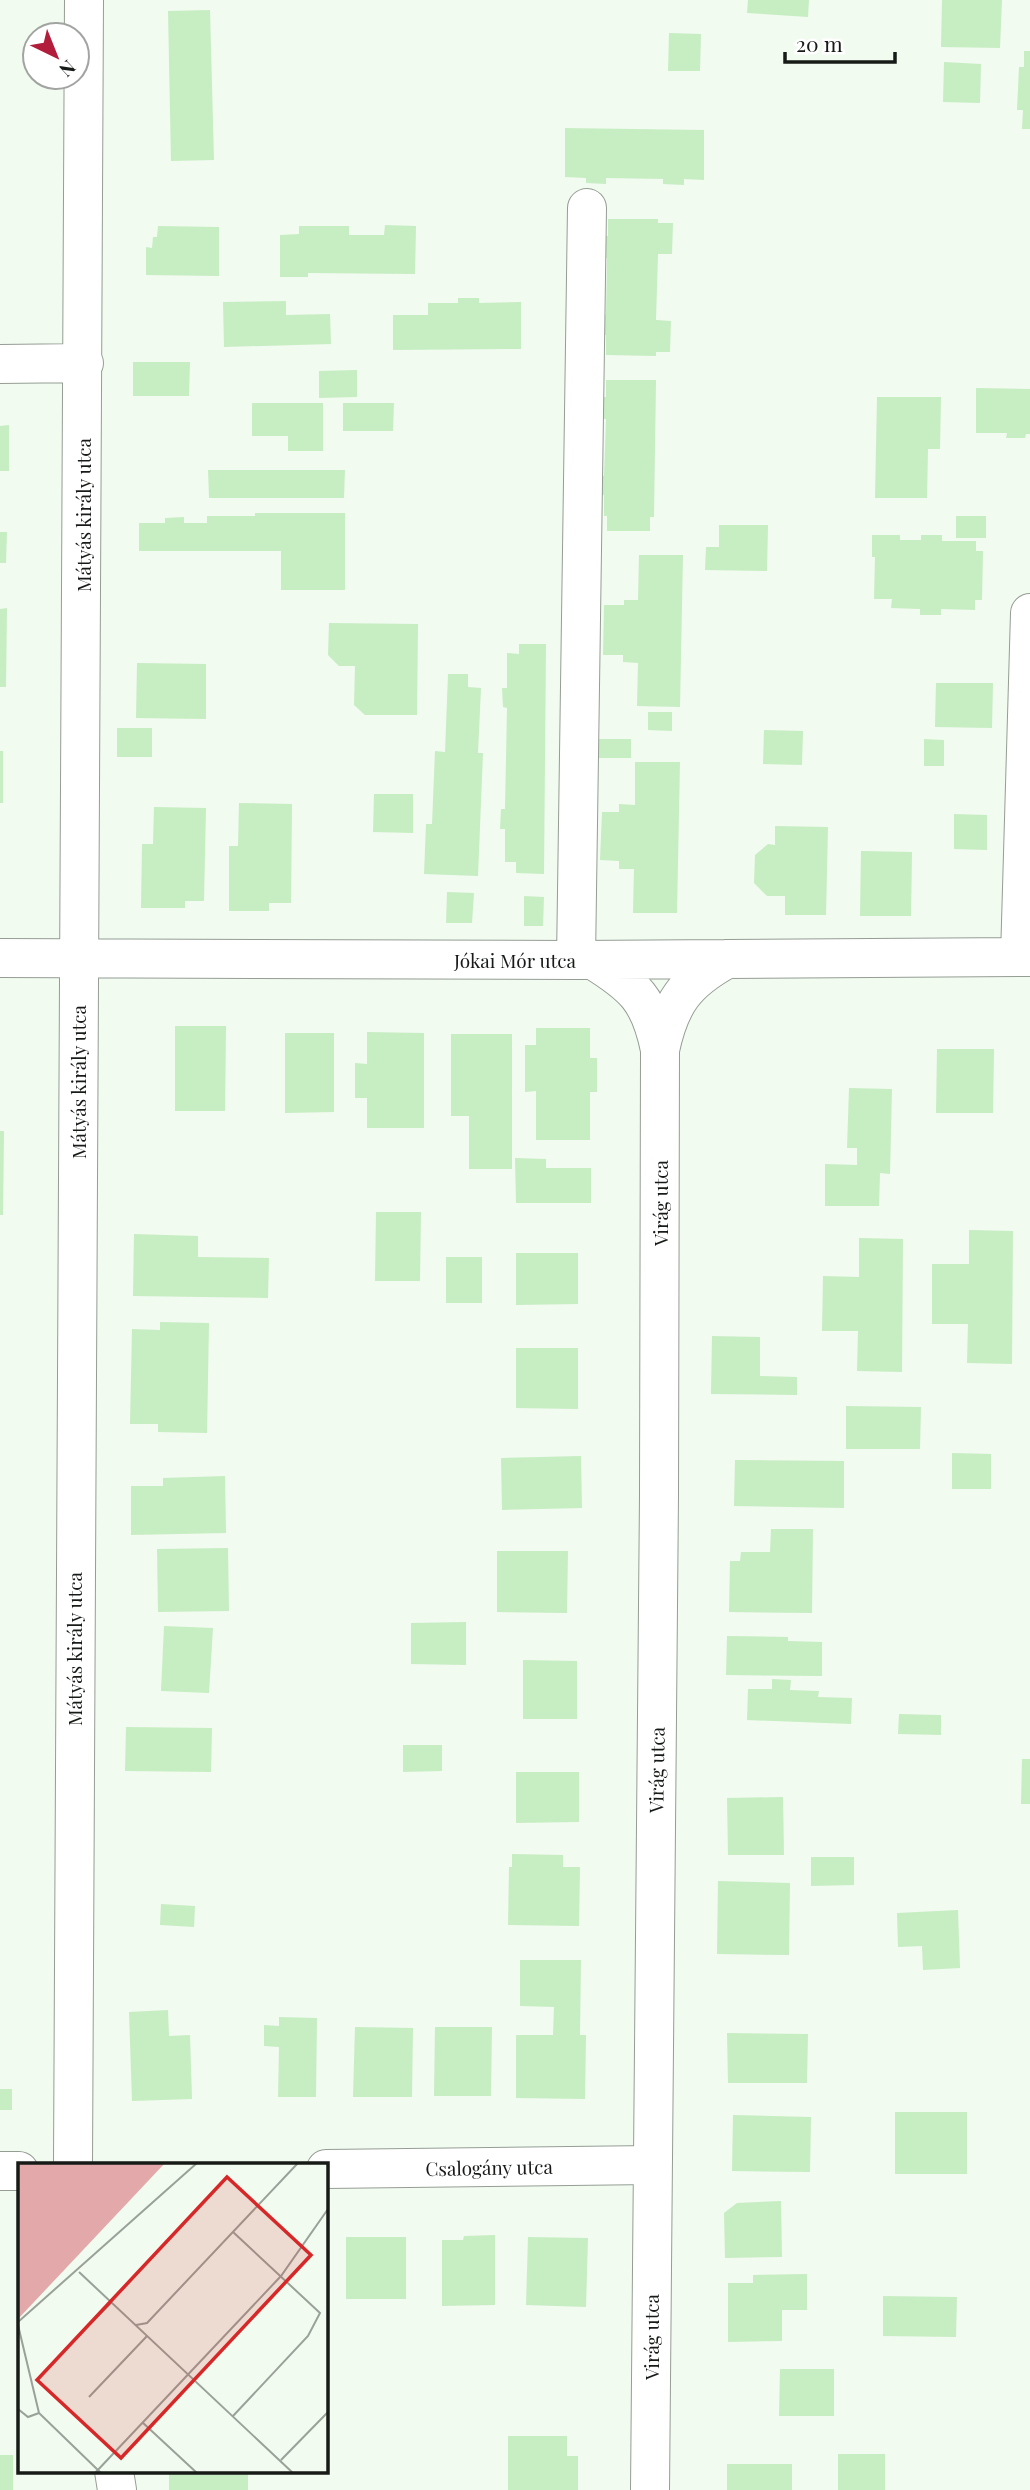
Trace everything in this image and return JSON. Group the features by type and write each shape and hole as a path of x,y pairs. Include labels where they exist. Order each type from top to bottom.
{"street":[{"name":"Mátyás király utca","path":"73,2163 84,0"},
{"path":"585,960 587,208"},
{"path":"0,364 84,363"},
{"path":"1025,957 1030,613"},
{"name":"Jókai Mór utca","path":"0,958 585,960 1025,957"},
{"name":"Virág utca","path":"650,2490 659,1523 660,1050 666,1020 676,1003 704,971 727,959"},
{"name":"Virág utca","path":"585,960 619,976 639,995 650,1012 660,1050"},
{"name":"Csalogány utca","path":"327,2169 652,2165"},
{"path":"0,2171 18,2171"},
{"path":"114,2472 117,2490"}],"building":[{"path":"748,0 809,0 808,17 747,13"},
{"path":"942,0 1002,0 1000,48 941,47"},
{"path":"210,10 214,160 171,161 168,11"},
{"path":"669,33 701,34 700,71 668,71"},
{"path":"1024,51 1030,51 1030,129 1022,129 1023,110 1017,110 1019,67 1024,67"},
{"path":"944,62 981,64 980,103 943,102"},
{"path":"565,128 704,130 704,180 684,179 684,185 663,184 663,179 606,178 606,184 586,183 586,178 565,177"},
{"path":"608,219 658,219 658,223 673,223 672,254 658,254 656,320 671,321 670,352 656,352 656,356 606,355 606,335 603,335 607,258 604,258 604,236 608,236"},
{"path":"385,225 416,226 415,274 308,273 308,277 280,277 280,235 299,234 299,226 349,226 349,235 384,235"},
{"path":"158,226 219,227 219,276 146,275 146,247 152,248"},
{"path":"458,298 479,298 479,303 521,302 521,349 393,350 393,315 428,315 428,303 458,303"},
{"path":"286,301 286,315 330,314 331,344 224,347 223,302"},
{"path":"133,362 190,362 189,396 133,396"},
{"path":"357,370 357,397 319,398 319,371"},
{"path":"606,380 656,380 654,517 650,517 650,531 607,531 604,495 601,495 606,419 601,419 602,397 606,397"},
{"path":"976,388 1030,389 1030,434 1026,434 1025,438 1006,438 1007,433 976,433"},
{"path":"877,397 941,397 940,449 928,449 927,498 875,498"},
{"path":"252,403 323,403 323,451 288,451 288,436 252,436"},
{"path":"343,403 394,403 393,431 343,431"},
{"path":"9,425 9,471 0,471 0,426"},
{"path":"208,470 345,470 344,498 209,498"},
{"path":"255,513 345,513 345,590 281,590 281,551 139,551 139,523 165,523 165,518 184,517 184,523 207,523 207,516 255,516"},
{"path":"956,516 986,516 986,538 956,538"},
{"path":"719,525 768,525 767,571 705,570 706,547 719,547"},
{"path":"0,532 7,532 6,563 0,563"},
{"path":"872,535 900,535 900,540 921,540 921,535 942,535 942,541 976,541 976,551 983,551 982,600 975,600 975,610 941,609 941,615 920,615 920,609 891,608 892,599 874,599 875,557 872,557"},
{"path":"639,555 683,555 680,707 637,706 638,663 623,662 623,655 603,655 604,605 624,605 624,600 638,600"},
{"path":"7,608 6,687 0,687 0,609"},
{"path":"329,623 418,624 417,715 365,715 354,705 355,666 339,666 328,655"},
{"path":"519,644 546,644 544,874 516,873 516,862 505,862 505,829 500,829 501,809 505,809 507,708 503,707 502,688 507,688 507,653 519,654"},
{"path":"137,663 206,664 206,719 136,718"},
{"path":"448,674 468,674 468,687 481,688 478,753 483,753 478,876 424,874 426,824 432,824 435,751 445,752"},
{"path":"936,683 993,683 992,728 935,727"},
{"path":"648,712 672,712 672,731 648,730"},
{"path":"117,728 152,728 152,757 117,757"},
{"path":"764,730 803,731 802,765 763,764"},
{"path":"598,739 631,739 631,758 598,758"},
{"path":"924,739 944,740 944,766 924,766"},
{"path":"0,751 3,751 3,803 0,803"},
{"path":"635,762 680,762 677,913 633,913 634,869 619,869 619,861 600,860 602,812 619,812 619,804 635,805"},
{"path":"374,794 413,794 413,833 373,832"},
{"path":"239,803 292,804 291,903 269,903 269,911 229,911 229,846 238,846"},
{"path":"154,807 206,808 204,901 185,901 185,908 141,908 142,844 153,844"},
{"path":"954,814 987,815 987,850 954,849"},
{"path":"775,826 828,827 826,915 785,915 785,896 767,896 754,883 755,855 768,844 775,845"},
{"path":"861,851 912,852 911,916 860,916"},
{"path":"447,892 474,893 472,923 446,923"},
{"path":"524,896 544,897 543,926 524,926"},
{"path":"175,1026 226,1026 225,1111 175,1111"},
{"path":"536,1028 590,1028 590,1058 597,1058 597,1092 590,1092 590,1140 536,1140 536,1091 525,1092 525,1045 536,1045"},
{"path":"367,1032 424,1033 424,1128 367,1128 367,1098 355,1098 355,1063 367,1064"},
{"path":"285,1033 334,1033 334,1112 285,1113"},
{"path":"451,1034 512,1034 512,1169 469,1169 469,1116 451,1116"},
{"path":"937,1049 994,1049 993,1113 936,1113"},
{"path":"849,1088 892,1089 890,1174 880,1173 879,1206 825,1206 825,1164 857,1165 857,1148 847,1148"},
{"path":"0,1131 4,1131 3,1215 0,1215"},
{"path":"515,1158 546,1159 546,1168 591,1168 591,1203 516,1203"},
{"path":"376,1212 421,1212 420,1281 375,1281"},
{"path":"969,1230 1013,1231 1012,1364 967,1363 968,1324 932,1324 932,1264 969,1264"},
{"path":"134,1234 198,1236 198,1257 269,1258 268,1298 133,1296"},
{"path":"859,1238 903,1239 902,1372 857,1371 858,1331 822,1331 823,1276 859,1277"},
{"path":"516,1253 578,1253 578,1304 516,1305"},
{"path":"446,1257 482,1257 482,1303 446,1303"},
{"path":"160,1322 209,1323 207,1433 158,1432 158,1424 130,1424 132,1329 160,1330"},
{"path":"712,1336 760,1337 760,1376 797,1377 797,1395 711,1394"},
{"path":"516,1348 578,1348 578,1409 516,1408"},
{"path":"846,1406 921,1407 920,1449 846,1449"},
{"path":"952,1453 991,1454 991,1489 952,1489"},
{"path":"581,1456 582,1508 502,1510 501,1458"},
{"path":"735,1460 844,1461 844,1508 734,1506"},
{"path":"225,1476 226,1533 131,1535 131,1486 163,1486 163,1478"},
{"path":"771,1529 813,1529 812,1613 729,1612 730,1561 740,1561 741,1552 770,1552"},
{"path":"228,1548 229,1611 158,1612 157,1549"},
{"path":"497,1551 568,1551 567,1613 497,1612"},
{"path":"466,1622 466,1665 411,1664 411,1623"},
{"path":"164,1626 213,1628 209,1693 161,1691"},
{"path":"727,1636 788,1637 788,1641 822,1642 822,1676 726,1675"},
{"path":"523,1660 577,1661 577,1719 523,1719"},
{"path":"772,1679 791,1680 790,1690 819,1691 818,1697 852,1698 851,1724 747,1720 748,1689 772,1689"},
{"path":"899,1714 941,1715 941,1735 898,1734"},
{"path":"126,1727 212,1728 211,1772 125,1771"},
{"path":"403,1745 442,1745 442,1771 403,1772"},
{"path":"1022,1759 1030,1759 1030,1804 1021,1804"},
{"path":"516,1772 579,1772 579,1822 516,1823"},
{"path":"783,1797 784,1855 728,1855 727,1798"},
{"path":"512,1854 563,1855 563,1867 580,1867 579,1926 508,1925 509,1867 512,1867"},
{"path":"811,1857 854,1857 854,1885 811,1886"},
{"path":"718,1881 790,1883 789,1955 717,1954"},
{"path":"161,1904 195,1906 194,1927 160,1925"},
{"path":"958,1910 960,1968 923,1970 922,1946 898,1947 897,1913"},
{"path":"520,1960 581,1960 580,2035 586,2035 585,2099 516,2098 516,2035 553,2035 554,2007 520,2006"},
{"path":"168,2010 169,2036 190,2035 192,2099 132,2101 129,2012"},
{"path":"279,2017 317,2018 316,2097 278,2097 279,2047 264,2046 264,2025 279,2026"},
{"path":"355,2027 413,2028 412,2097 353,2097"},
{"path":"435,2027 492,2027 491,2096 434,2096"},
{"path":"727,2033 808,2034 807,2083 728,2083"},
{"path":"0,2089 12,2089 12,2110 0,2110"},
{"path":"895,2112 967,2112 967,2174 895,2174"},
{"path":"733,2115 811,2117 810,2172 732,2171"},
{"path":"781,2201 782,2257 725,2258 724,2213 737,2203"},
{"path":"495,2235 495,2305 442,2306 442,2240"},
{"path":"346,2237 406,2237 406,2299 346,2299"},
{"path":"528,2237 588,2238 586,2307 526,2305"},
{"path":"807,2274 807,2310 782,2310 782,2341 728,2342 728,2283 753,2283 753,2275"},
{"path":"883,2296 957,2297 956,2337 883,2336"},
{"path":"780,2369 834,2369 834,2416 779,2416"},
{"path":"508,2436 567,2436 567,2456 578,2456 578,2490 508,2490"},
{"path":"838,2454 885,2454 885,2490 838,2490"},
{"path":"0,2455 13,2455 13,2490 0,2490"},
{"path":"727,2464 792,2464 792,2490 727,2490"},
{"path":"169,2472 248,2472 248,2490 169,2490"}]}
